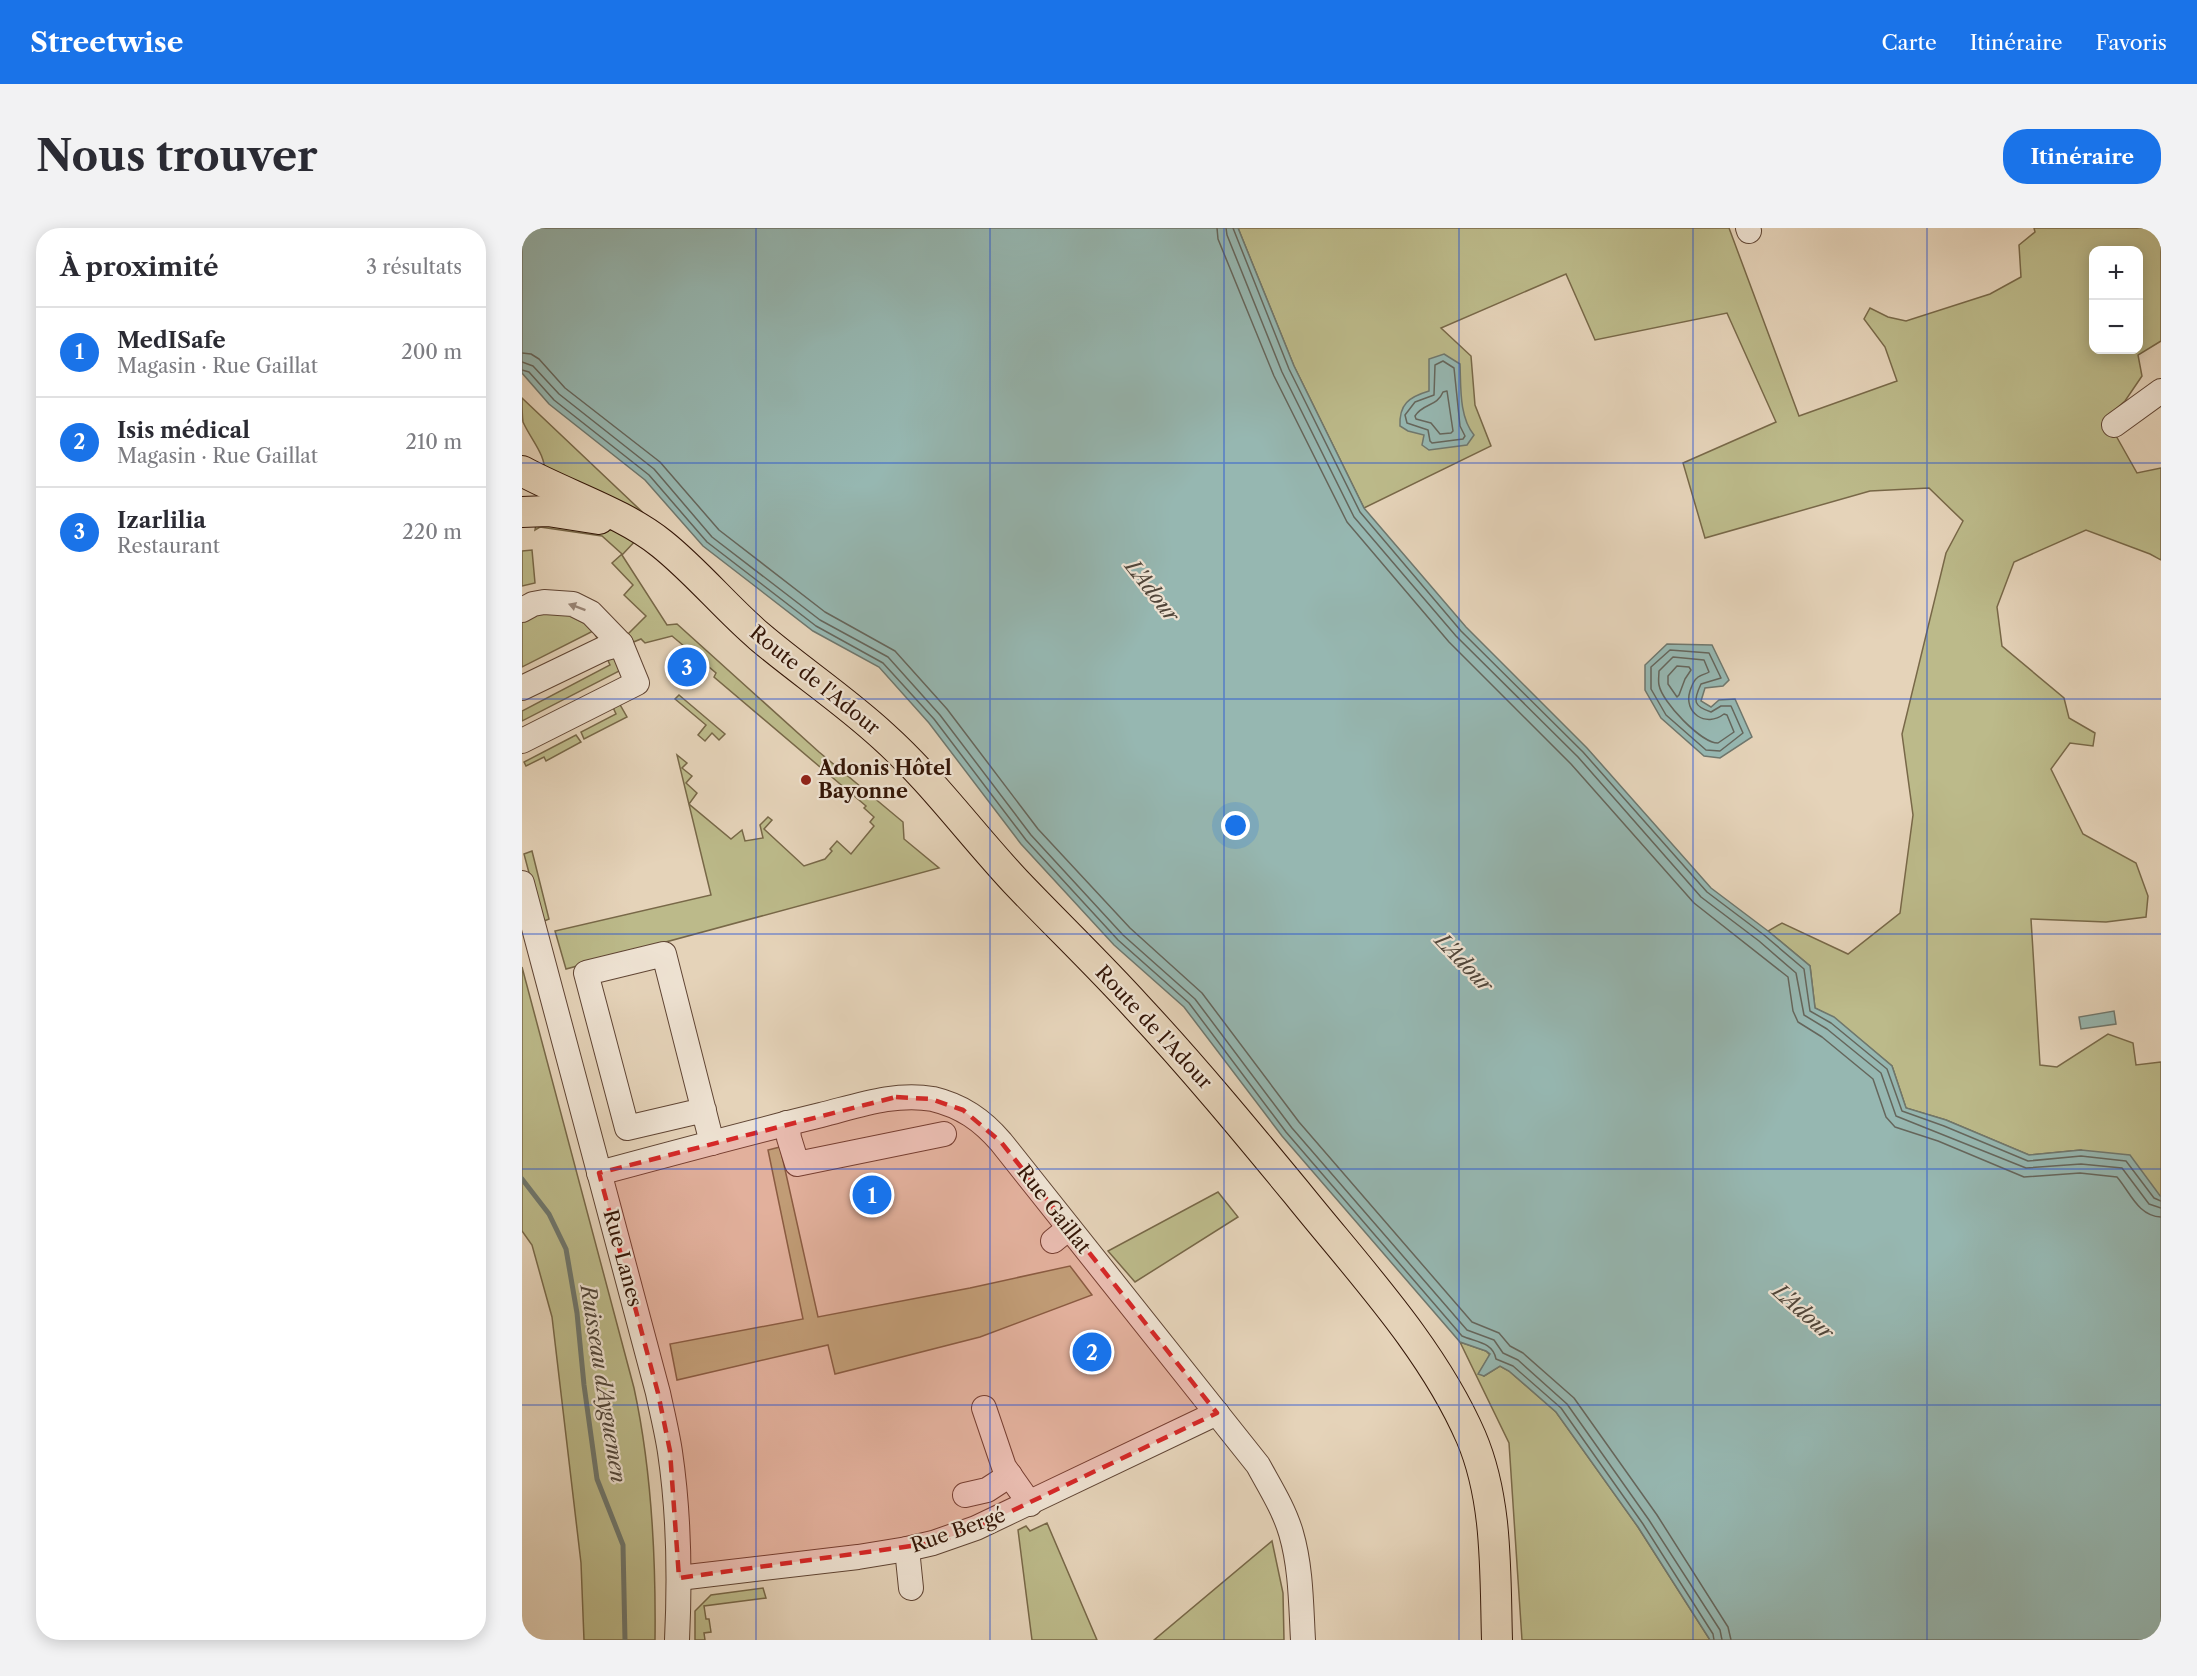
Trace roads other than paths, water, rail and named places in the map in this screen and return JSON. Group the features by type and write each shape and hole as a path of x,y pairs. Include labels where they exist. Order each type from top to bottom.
{"main road":[{"name":"Route de l'Adour","path":"522,471 632,524 661,543 756,634 883,735 923,775 1014,880 1136,1005 1209,1086 1374,1288 1423,1353 1451,1396 1472,1440 1483,1471 1490,1510 1494,1557 1497,1640"},
{"name":"Route de l'Adour","path":"522,512 548,511 632,524"}],"street":[{"path":"2114,425 2161,390"},
{"path":"522,610 533,604 544,602 573,604 591,613 621,644 637,683 522,741"},
{"path":"522,688 603,649 621,644"},
{"name":"Rue Lanes","path":"522,883 647,1350 668,1439 675,1502 679,1578 677,1640"},
{"path":"704,1110 627,1128 586,973 664,954 704,1110 712,1143"},
{"name":"Rue Gaillat","path":"599,1173 787,1123 896,1097 940,1101 978,1117 1050,1191 1061,1234 1173,1371 1217,1413 1258,1465 1284,1514 1291,1533 1299,1570 1303,1640"},
{"path":"787,1123 789,1138 798,1164 944,1134"},
{"path":"984,1408 1004,1467 1030,1504"},
{"name":"Rue Bergé","path":"679,1578 784,1576 857,1548 900,1544 976,1528 1030,1504 1097,1482 1217,1413"},
{"path":"965,1496 987,1490 1010,1475"},
{"path":"900,1544 911,1588"}],"water":[{"name":"L'Adour","path":"522,228 1238,228 1294,366 1364,508 1466,627 1587,748 1711,888 1810,966 1815,1008 1834,1017 1892,1066 1906,1108 1946,1120 2029,1155 2081,1150 2130,1155 2161,1197 2161,1640 1710,1640 1638,1527 1556,1412 1509,1371 1500,1366 1484,1376 1478,1374 1490,1354 1460,1342 1282,1136 1184,1007 1114,945 1021,844 929,723 879,667 813,631 703,546 645,480 549,404 522,373"},
{"path":"1444,354 1460,364 1463,411 1474,435 1467,445 1429,450 1422,445 1424,435 1408,431 1400,426 1400,418 1407,402 1429,391 1429,359"},
{"path":"1667,644 1712,645 1729,680 1723,686 1705,688 1701,701 1711,707 1719,700 1735,699 1752,737 1720,758 1704,756 1661,718 1645,690 1645,665"},
{"path":"2114,1011 2116,1024 2081,1029 2079,1017"}],"waterway":[{"name":"Ruisseau d'Ayguemen","path":"522,1179 549,1214 566,1249 577,1313 597,1479 623,1545 625,1640"}],"place":[{"name":"Izarlilia","path":"687,667"},
{"name":"Adonis Hôtel Bayonne","path":"806,780"},
{"name":"MedISafe","path":"872,1195"},
{"name":"Isis médical","path":"1092,1352"}]}
